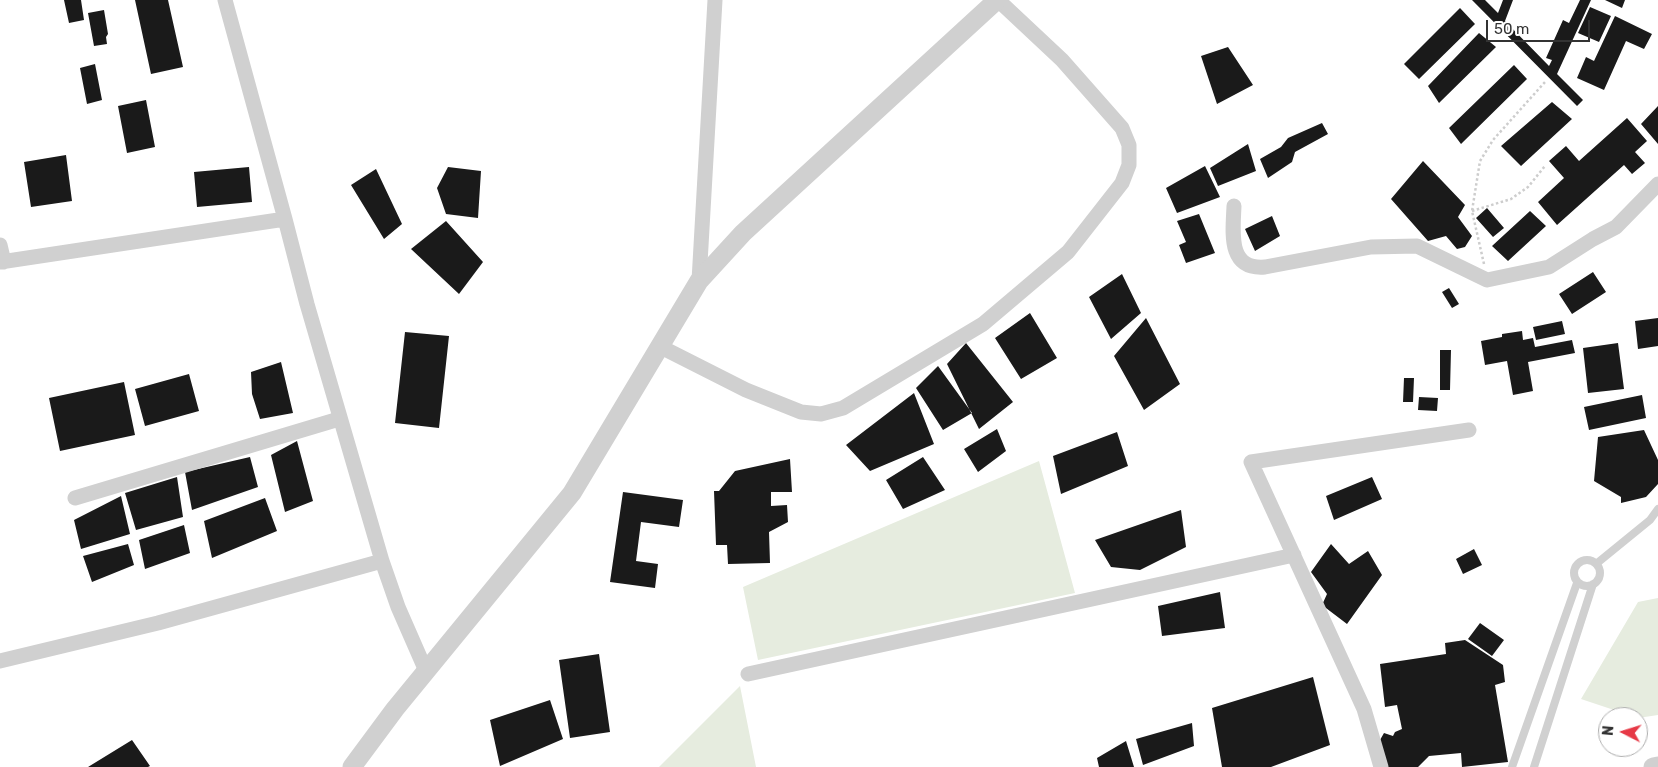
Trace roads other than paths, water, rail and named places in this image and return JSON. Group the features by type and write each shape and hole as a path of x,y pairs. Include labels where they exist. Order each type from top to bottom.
{"street":[{"path":"225,0 285,219 306,304 339,419 382,561 398,607 426,671"},
{"path":"699,281 715,0"},
{"path":"352,767 395,709 572,493 699,281 743,233 998,0 1062,60 1122,128 1129,145 1129,165 1122,183 1068,252 983,324 843,408 821,414 801,412 746,390 660,347"},
{"path":"1234,206 1234,244 1240,259 1248,266 1265,267 1371,247 1417,246 1487,280 1549,267 1616,227 1658,184"},
{"path":"0,245 2,262 285,219"},
{"path":"75,498 339,419"},
{"path":"1381,767 1364,709 1251,462 1469,430"},
{"path":"748,674 1294,555"},
{"path":"0,662 158,623 382,561"},
{"path":"1653,767 1658,766"}],"lane":[{"path":"1596,564 1650,520 1658,509"},
{"path":"1512,767 1577,583 1574,572 1580,563 1585,560 1596,564"},
{"path":"1534,767 1593,584 1599,575 1596,564"},
{"path":"1577,583 1582,586 1593,584"}]}
